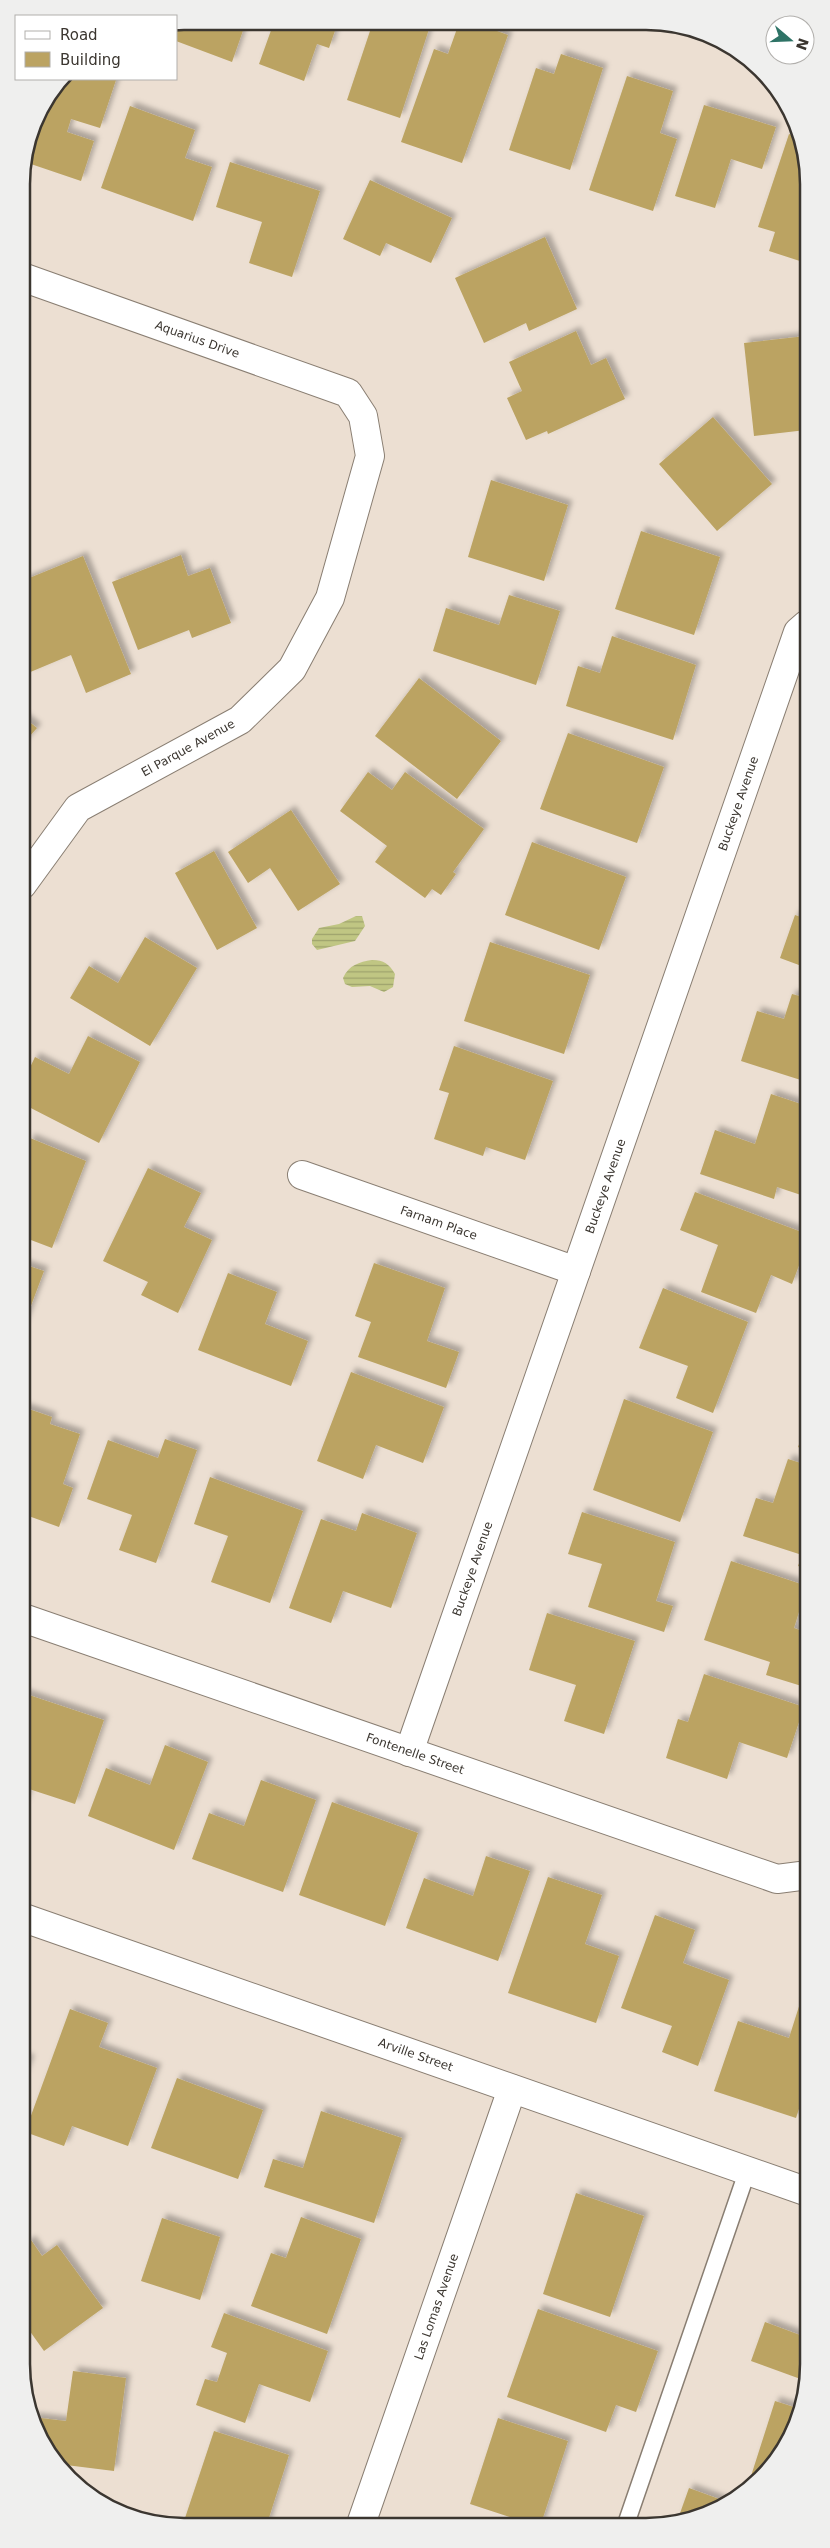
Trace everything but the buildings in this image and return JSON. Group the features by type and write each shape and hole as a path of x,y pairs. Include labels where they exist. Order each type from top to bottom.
{"street":[{"name":"Aquarius Drive","path":"30,280 348,393 363,416"},
{"name":"El Parque Avenue","path":"30,873 78,808 240,720 292,669 330,598 370,456 363,416"},
{"name":"Buckeye Avenue","path":"409,1752 800,630"},
{"name":"Farnam Place","path":"302,1176 576,1270"},
{"name":"Fontenelle Street","path":"30,1620 777,1879 800,1876"},
{"name":"Arville Street","path":"30,1920 800,2189"},
{"name":"Las Lomas Avenue","path":"363,2518 512,2089"}],"lane":[{"path":"628,2518 748,2172"}],"shaded area":[{"path":"356,916 362,916 365,926 355,941 317,950 312,944 312,939 319,928 339,924"},
{"path":"372,960 386,963 391,968 395,974 393,987 384,992 370,986 352,987 345,984 343,978 351,967"}]}
